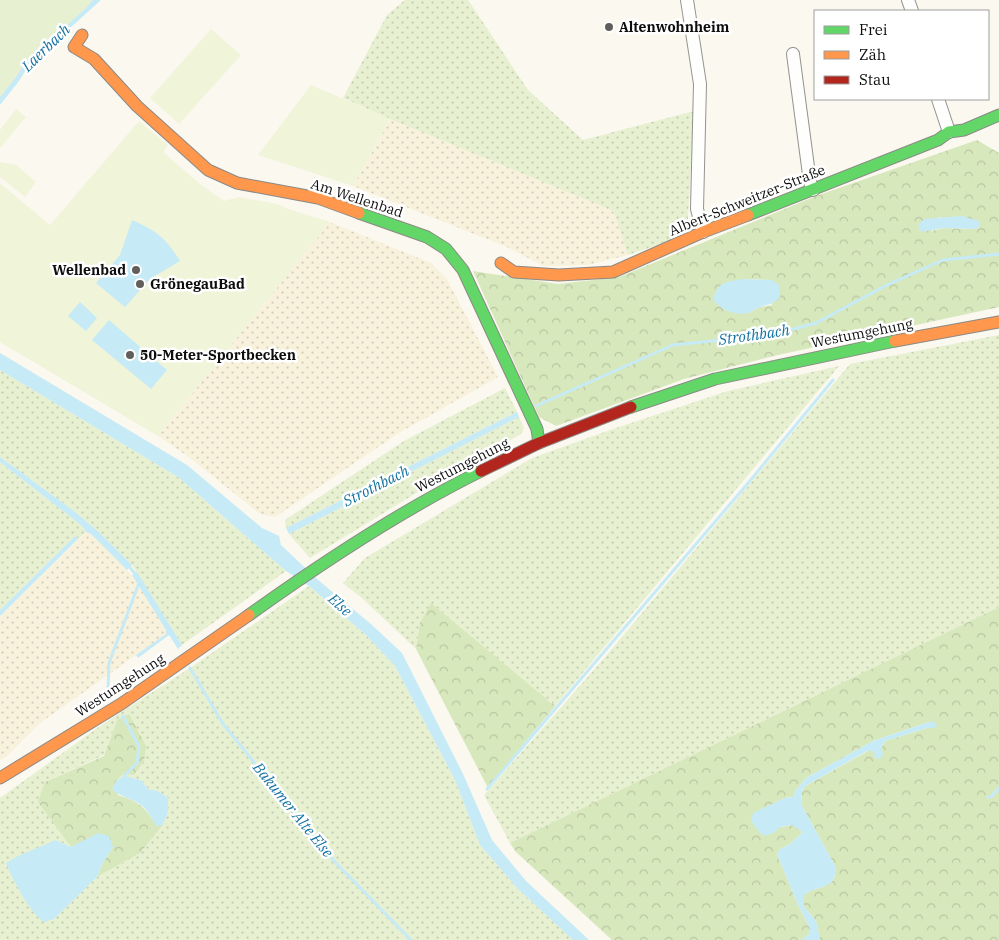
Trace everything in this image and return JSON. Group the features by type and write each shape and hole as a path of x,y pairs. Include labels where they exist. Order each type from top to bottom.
{"street":[{"path":"687,0 700,84 697,210 703,232"},
{"name":"Am Wellenbad","path":"82,35 74,46 94,59 137,106 208,170 237,183 318,198 427,237 446,249 463,270 537,430 539,443"},
{"path":"793,54 810,182 813,190"},
{"path":"938,100 949,132"},
{"name":"Albert-Schweitzer-Straße","path":"501,263 514,272 559,275 613,272 703,232 938,140 949,132 964,130 999,114"},
{"name":"Westumgehung","path":"0,778 121,704 328,561 418,504 539,443 624,408 715,379 890,342 999,322"}],"shaded area":[{"path":"390,119 615,211 628,255 588,265 543,266 507,247 353,186"},
{"path":"330,222 431,263 447,279 498,377 399,433 275,517 260,514 190,458 158,436"},
{"path":"86,532 91,534 113,554 135,579 166,630 166,634 40,723 6,757 0,760 0,616"}],"green space":[{"path":"0,0 93,0 26,61 0,97"},
{"path":"405,0 468,0 528,90 583,140 694,111 687,235 628,255 614,211 343,98 387,15"},
{"path":"211,29 241,55 179,124 150,98"},
{"path":"311,85 390,119 353,186 258,155"},
{"path":"16,109 26,117 0,148 0,130"},
{"name":"GrönegauBad","path":"139,121 168,145 163,152 200,184 224,201 239,197 277,204 330,222 158,436 0,342 0,183 50,225"},
{"path":"977,140 999,153 999,307 778,355 684,379 556,426 539,417 473,271 558,284 619,277 816,196","holes":["946,217 980,227 975,229 944,228 931,231 936,218","743,279 772,280 772,305 759,307 749,313"]},
{"path":"0,162 16,165 36,182 25,197 0,177"},
{"path":"999,335 999,607 510,843 484,795 606,656 850,364"},
{"path":"839,366 556,705 420,623 416,649 363,599 343,583 365,558 532,458 728,391"},
{"path":"0,370 178,477 286,571 182,645 132,565 99,532 74,511 0,457"},
{"path":"505,388 517,412 286,528 285,520 404,441"},
{"path":"519,417 524,428 521,434 426,487 310,558 289,534"},
{"path":"0,462 81,525 86,532 78,539 74,537 0,610"},
{"path":"309,586 366,635 395,666 455,780 480,845 517,888 573,940 0,940 0,798 103,724 190,668","holes":["117,720 123,774 116,781 124,776 141,780 148,789 158,791 168,798 168,812 163,825 140,853 97,877 54,919 56,840 71,847 45,782 104,755"]},
{"path":"431,603 556,705 488,788 416,649 420,623"},
{"path":"999,607 999,940 820,940 816,921 804,907 804,895 830,884 835,874 835,866 801,804 802,792 805,786 868,751 881,748 885,741 927,728 935,728 929,722 873,741 806,778 793,797 785,798 775,803 780,827 793,825 803,832 790,844 780,849 777,854 798,905 810,928 809,934 802,940 612,940 516,852 510,843"},
{"path":"129,714 146,746 144,761 134,775 123,774 116,781 118,795 136,802 145,809 156,825 163,825 140,853 97,877 102,864 113,847 83,842 71,847 38,802 45,782 104,756 117,720"}],"water":[{"name":"Laerbach","path":"93,0 101,0 29,65 0,105 0,97 26,61"},
{"path":"962,216 979,221 980,227 975,229 944,228 921,232 918,225 924,219"},
{"name":"Wellenbad","path":"132,220 160,236 170,246 180,261 150,279 125,307 96,283 120,255"},
{"path":"743,279 772,280 779,285 780,297 773,303 744,314 738,314 720,307 713,300 720,286 727,282"},
{"path":"80,302 97,318 86,331 68,316"},
{"name":"50-Meter-Sportbecken","path":"109,320 167,370 151,389 92,340"},
{"name":"Else","path":"0,353 187,465 262,528 279,536 281,545 402,653 463,774 492,840 526,881 589,940 573,940 517,888 480,845 455,780 395,666 366,635 309,586 286,571 178,477 0,370"},
{"path":"517,412 519,417 289,534 286,528"},
{"path":"0,457 74,511 99,532 132,565 127,570 91,534 86,532 81,525 0,462"},
{"path":"74,537 78,539 0,616 0,610"},
{"path":"137,572 182,645 178,649 169,635 138,658 136,655 166,634 166,630 132,575"},
{"path":"929,722 935,722 937,725 935,728 927,728 885,741 881,747 883,754 880,759 875,758 874,751 867,751 805,786 802,792 801,804 835,866 835,874 830,884 804,895 804,907 816,921 820,940 802,940 809,934 810,928 798,905 777,854 780,849 790,844 803,832 792,825 780,827 775,832 765,836 760,833 751,821 753,813 785,798 793,797 806,778 873,741"},
{"path":"124,776 141,780 148,789 158,791 168,798 168,812 163,825 156,826 150,814 143,807 112,789 116,781"},
{"path":"98,833 109,836 113,847 102,864 97,877 54,919 44,922 27,903 6,863 56,840 71,847"}],"waterway":[{"name":"Strothbach","path":"536,406 673,345 772,335 816,323 887,285 943,260 999,254"},
{"path":"487,789 749,482 833,380"},
{"name":"Bakumer Alte Else","path":"128,565 136,575"},
{"path":"111,693 108,688 109,663 139,583"},
{"name":"Bakumer Alte Else","path":"190,668 223,724 334,861 411,940"},
{"path":"123,716 139,747 137,763 124,776"},
{"path":"988,797 991,797 999,788"}],"traffic: fast":[{"path":"748,215 938,140 949,132 964,130 999,115"},
{"path":"359,213 427,237 446,249 463,270 537,429 539,443"},
{"path":"631,407 715,379 895,341"},
{"path":"249,615 362,538 451,486 481,471"}],"traffic: slow":[{"path":"82,35 74,47 94,59 137,106 208,170 237,183 318,198 359,213"},
{"path":"501,263 514,272 559,275 613,272 703,232 748,215"},
{"path":"895,341 999,322"},
{"path":"0,778 121,704 249,615"}],"traffic: jam":[{"path":"481,471 539,443 631,407"}],"place":[{"name":"Altenwohnheim","path":"609,27"},
{"name":"Wellenbad","path":"136,270"},
{"name":"GrönegauBad","path":"140,284"},
{"name":"50-Meter-Sportbecken","path":"130,355"}]}
